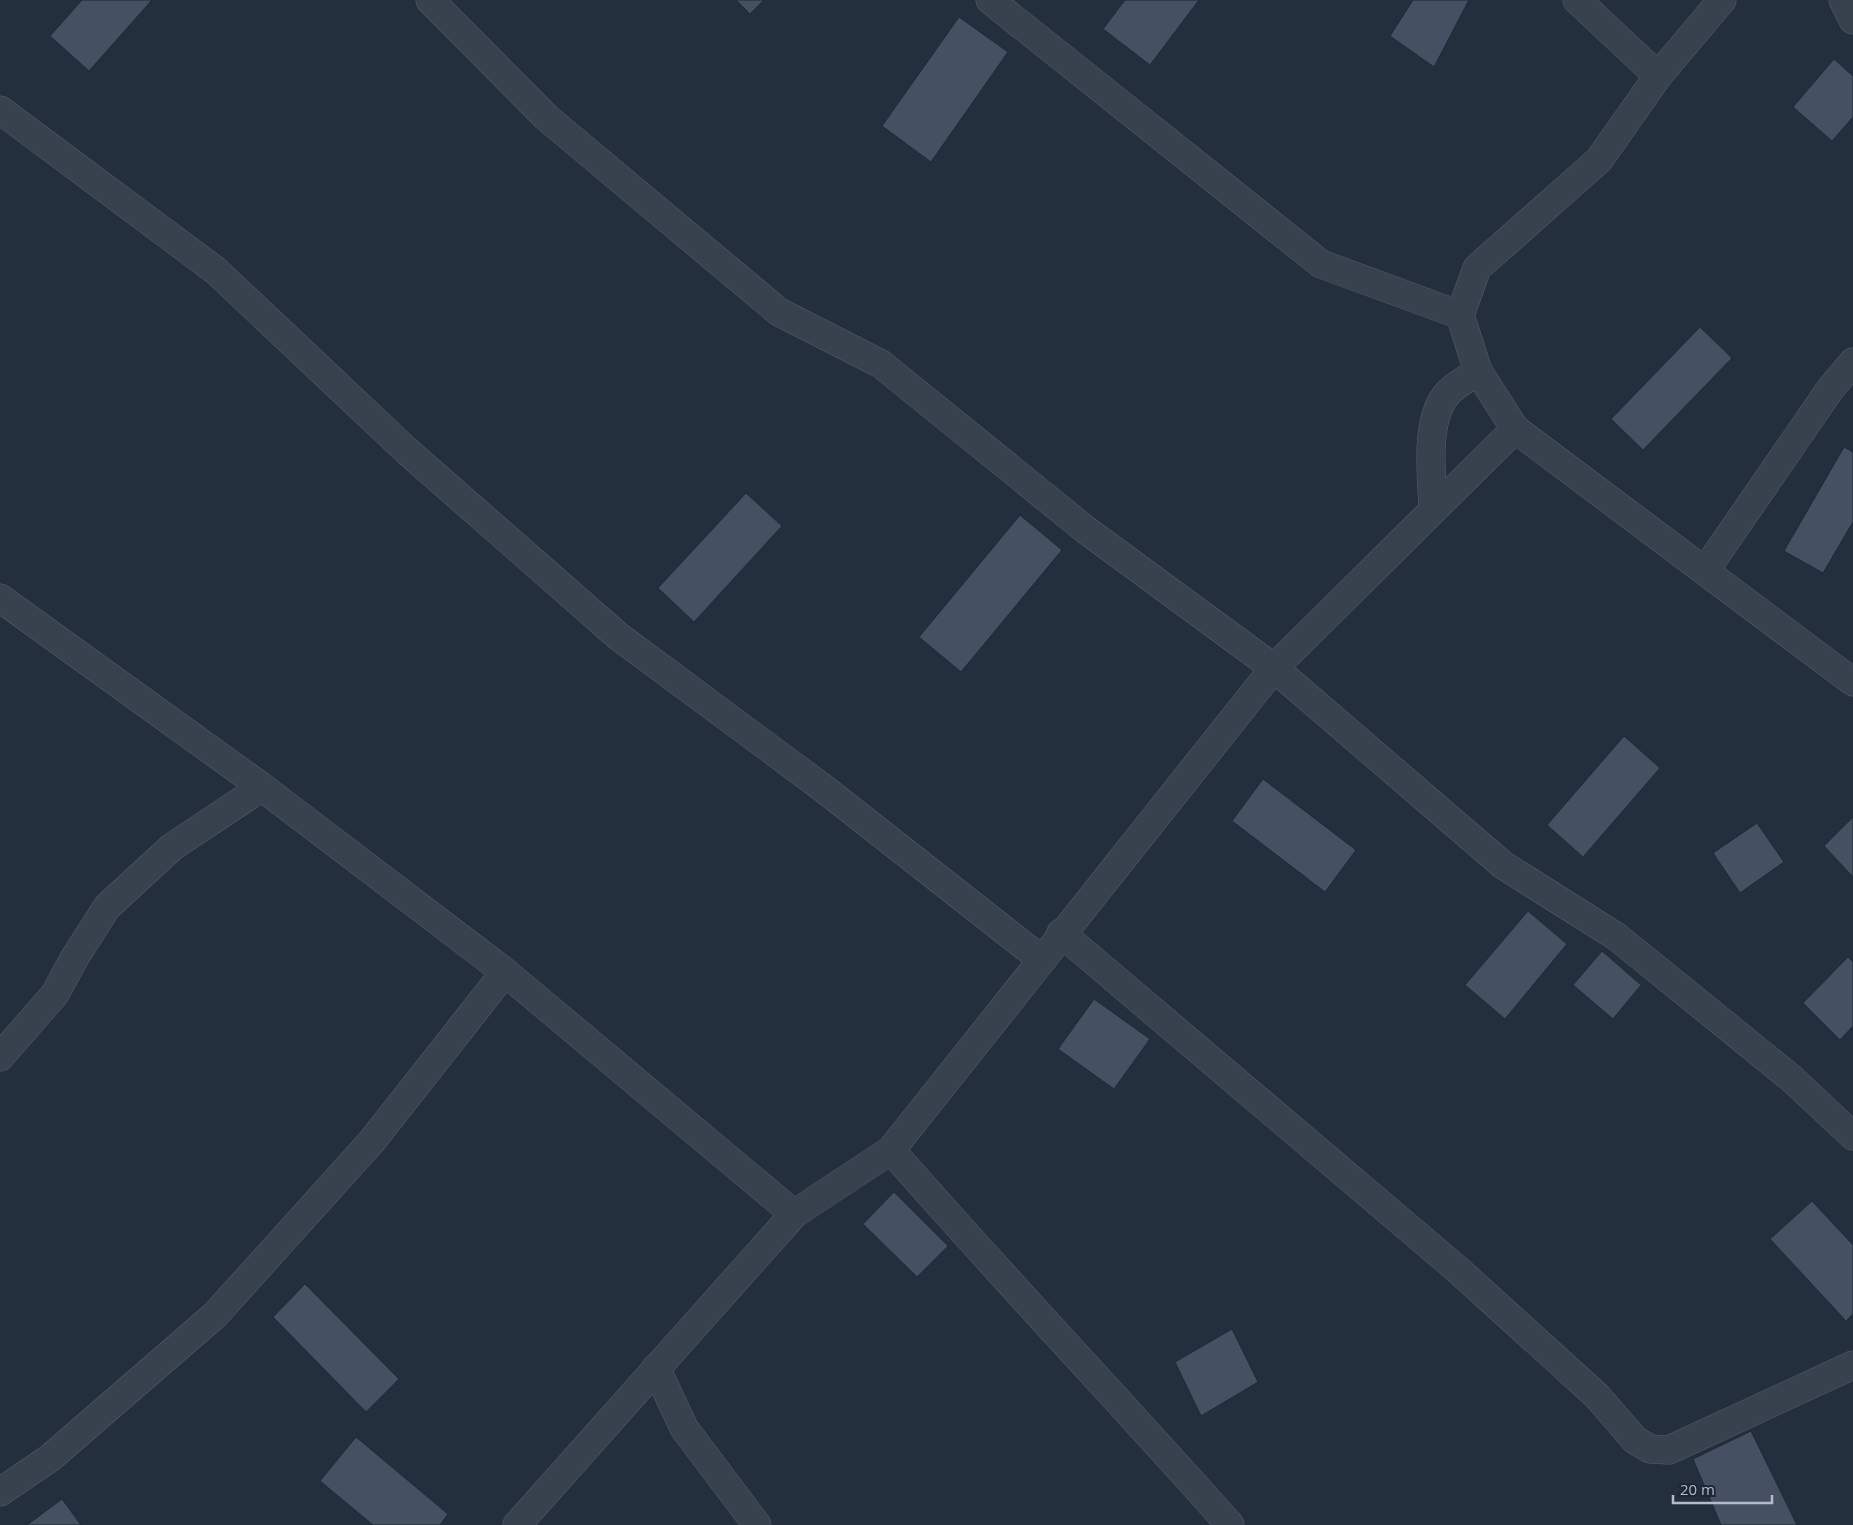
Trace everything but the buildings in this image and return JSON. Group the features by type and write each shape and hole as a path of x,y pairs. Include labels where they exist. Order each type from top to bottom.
{"street":[{"path":"430,0 546,117 779,312 881,364 1086,530 1274,668 1504,865 1617,937 1791,1078 1853,1136"},
{"path":"990,0 1321,264 1460,315"},
{"path":"1577,0 1658,76"},
{"path":"1722,0 1658,76 1599,160 1478,268 1460,315 1478,371 1515,429 1853,682"},
{"path":"1843,0 1853,20"},
{"path":"0,110 214,270 407,451 618,636 823,788 1041,959"},
{"path":"1705,571 1831,388 1853,362"},
{"path":"1433,510 1432,441 1438,409 1447,393 1478,371"},
{"path":"517,1525 794,1214 891,1150 1274,668 1515,429"},
{"path":"0,598 262,787 505,972 794,1214"},
{"path":"0,1056 55,994 107,907 172,846 262,787"},
{"path":"1062,934 1457,1269 1597,1396 1635,1440 1650,1449 1669,1450 1853,1365"},
{"path":"0,1492 50,1458 216,1315 372,1141 505,972"},
{"path":"891,1150 979,1251 1098,1376 1230,1525"},
{"path":"656,1368 684,1428 757,1525"}]}
